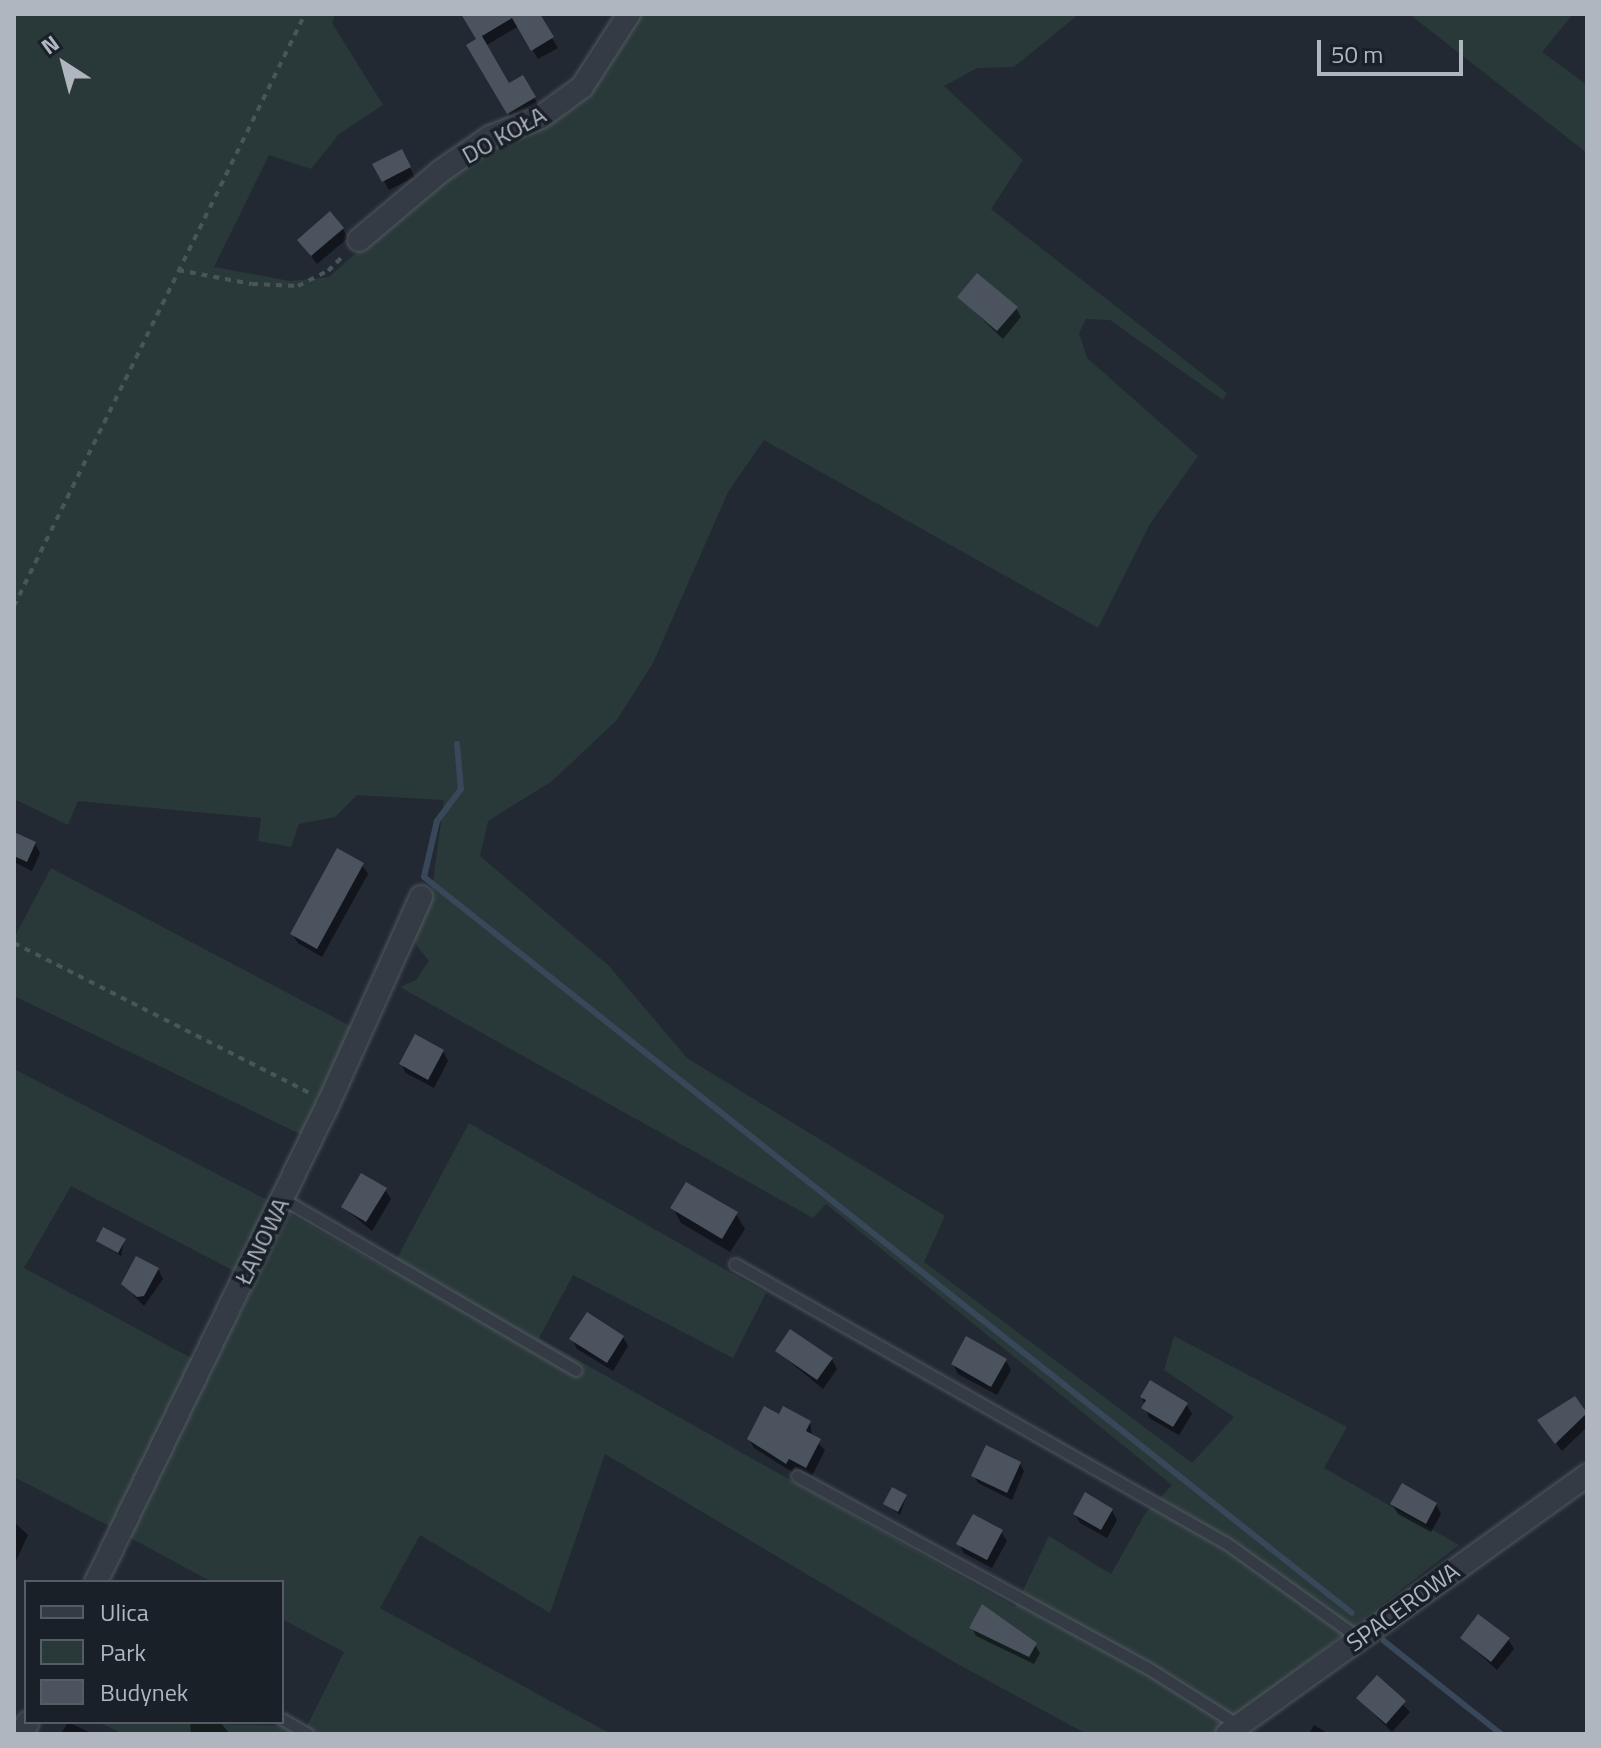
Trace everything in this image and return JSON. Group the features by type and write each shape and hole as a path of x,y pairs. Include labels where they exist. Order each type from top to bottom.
{"street":[{"name":"DO KOŁA","path":"359,240 453,162 490,137 541,117 582,87 629,14"},
{"name":"ŁANOWA","path":"97,1580 283,1199 421,897"},
{"name":"SPACEROWA","path":"1233,1730 1585,1480"}],"lane":[{"path":"283,1199 576,1370"},
{"path":"735,1264 1226,1543 1360,1639"},
{"path":"797,1476 1148,1668 1233,1730"},
{"path":"284,1720 308,1734"}],"path":[{"path":"14,606 305,14"},
{"path":"178,270 252,284 298,286 328,271 359,240"},
{"path":"14,943 329,1102"}],"green space":[{"path":"14,14 335,14 332,23 383,105 339,134 311,169 269,155 214,267 290,281 329,277 436,182 492,146 541,126 637,14 1079,14 1014,67 977,68 944,86 1023,160 991,209 1227,393 1223,400 1110,320 1086,319 1079,333 1087,358 1198,456 1150,524 1098,628 764,440 728,492 653,663 616,721 552,781 488,821 480,856 609,966 687,1058 945,1216 924,1262 1192,1463 1234,1417 1164,1370 1174,1336 1347,1427 1324,1468 1459,1545 1213,1734 1087,1734 961,1666 605,1454 550,1613 420,1535 380,1608 611,1734 123,1734 103,1724 307,1726 344,1652 284,1620 284,1580 208,1580 127,1536 290,1214 390,1271 469,1123 766,1293 733,1358 573,1275 539,1338 1015,1607 1049,1536 1111,1574 1145,1514 1172,1485 826,1204 813,1218 400,987 416,980 429,961 414,942 431,896 444,800 357,795 335,817 299,824 291,847 258,841 261,818 78,801 68,825 14,799"},
{"path":"1409,14 1573,14 1542,52 1587,85 1587,153"},
{"path":"51,868 354,1028 304,1136 14,996 14,938"},
{"path":"14,1069 271,1202 238,1273 71,1186 24,1268 195,1360 113,1528 14,1477"}],"building":[{"path":"461,14 540,14 554,37 531,51 512,18 482,36 509,83 523,75 536,97 507,114 466,45 476,39"},
{"path":"402,149 411,167 382,182 372,164"},
{"path":"330,211 344,228 311,256 297,240"},
{"path":"977,273 1018,307 997,331 957,297"},
{"path":"14,832 36,842 27,862 14,856"},
{"path":"337,848 364,863 317,949 290,934"},
{"path":"415,1034 444,1050 428,1080 399,1064"},
{"path":"361,1173 387,1188 366,1222 341,1207"},
{"path":"686,1182 738,1212 722,1239 670,1208"},
{"path":"103,1227 126,1239 118,1253 96,1241"},
{"path":"136,1256 159,1268 144,1296 137,1297 121,1284"},
{"path":"587,1312 624,1336 607,1363 569,1339"},
{"path":"790,1329 833,1358 817,1380 775,1351"},
{"path":"966,1336 1007,1359 991,1387 951,1364"},
{"path":"1150,1380 1188,1403 1173,1427 1141,1408 1146,1400 1140,1397"},
{"path":"1575,1396 1587,1413 1555,1444 1537,1420"},
{"path":"764,1406 779,1414 783,1406 811,1421 806,1431 821,1439 806,1468 789,1459 786,1464 747,1439"},
{"path":"986,1445 1021,1462 1007,1493 971,1476"},
{"path":"1402,1483 1437,1503 1426,1524 1390,1504"},
{"path":"892,1487 907,1495 898,1512 883,1504"},
{"path":"1085,1492 1113,1509 1101,1530 1073,1514"},
{"path":"973,1514 1003,1530 987,1560 956,1544"},
{"path":"982,1604 1037,1643 1029,1657 969,1628"},
{"path":"1478,1614 1510,1638 1491,1662 1460,1638"},
{"path":"1377,1675 1406,1701 1386,1724 1356,1698"}],"waterway":[{"path":"457,744 461,789 437,821 424,877 1352,1613"},
{"path":"1384,1641 1501,1734"}]}
